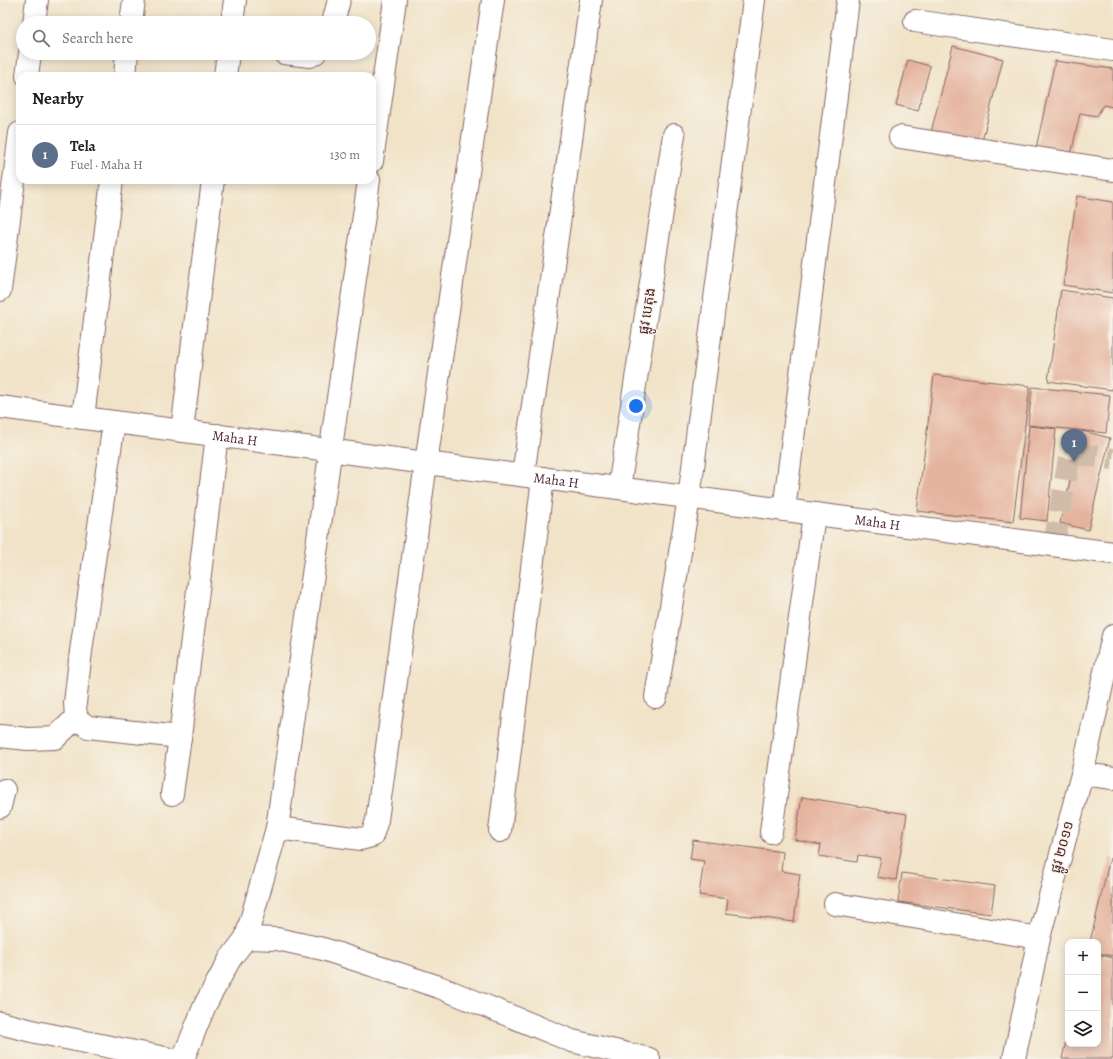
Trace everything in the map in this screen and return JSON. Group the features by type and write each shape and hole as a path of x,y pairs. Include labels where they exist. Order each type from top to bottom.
{"street":[{"path":"35,16 37,0"},
{"path":"132,16 134,0"},
{"path":"233,16 235,0"},
{"path":"335,16 339,0"},
{"path":"376,132 395,0"},
{"path":"277,828 361,839 372,836 381,789 492,0"},
{"path":"500,831 533,477 591,0"},
{"path":"656,697 689,498 754,0"},
{"path":"784,510 848,0"},
{"path":"915,21 1113,50"},
{"path":"28,72 29,60"},
{"path":"126,72 127,60"},
{"path":"226,72 227,60"},
{"name":"ផ្លូវ បេតុង","path":"619,488 674,135"},
{"path":"900,137 1113,170"},
{"path":"0,290 16,164"},
{"path":"83,418 112,184"},
{"path":"182,431 213,184"},
{"path":"183,1059 205,1006 230,958 246,938 277,828 368,184"},
{"name":"Maha H","path":"0,407 1113,553"},
{"path":"114,422 74,703 76,718 88,727 180,737"},
{"path":"172,794 217,435"},
{"path":"771,832 814,514"},
{"name":"ផ្លូវ ២០១១","path":"1014,1059 1039,938 1082,774 1113,636"},
{"path":"0,736 28,739 55,738 76,718"},
{"path":"1082,774 1113,778"},
{"path":"835,904 1039,938"},
{"path":"246,938 277,939 323,949 439,987 572,1041 648,1059"},
{"path":"0,1023 36,1032 170,1059"}],"building":[{"path":"953,46 1003,59 981,145 930,136"},
{"path":"908,60 930,66 918,111 896,105"},
{"path":"1055,61 1113,69 1113,107 1103,105 1097,116 1080,113 1070,160 1035,153"},
{"path":"1077,196 1113,202 1113,293 1063,285"},
{"path":"1061,290 1113,298 1112,390 1048,381"},
{"path":"934,375 1030,386 1013,522 917,511"},
{"path":"1032,387 1110,395 1106,433 1028,425"},
{"path":"1029,426 1056,429 1047,521 1020,518"},
{"path":"1082,431 1110,438 1088,530 1060,523"},
{"path":"802,797 907,814 896,880 877,877 881,858 858,855 857,862 819,856 821,845 795,840"},
{"path":"693,840 783,852 781,871 800,874 794,922 726,913 728,899 699,895 704,861 690,859"},
{"path":"1110,858 1113,858 1113,956 1101,954 1101,939 1091,939"},
{"path":"902,873 995,886 991,914 898,902"},
{"path":"1101,955 1113,958 1113,1059 1062,1059 1065,1045 1065,1047 1101,1047"}],"tunnel":[{"path":"1054,545 1070,453 1113,459"}],"place":[{"name":"Tela","path":"1074,462"}]}
